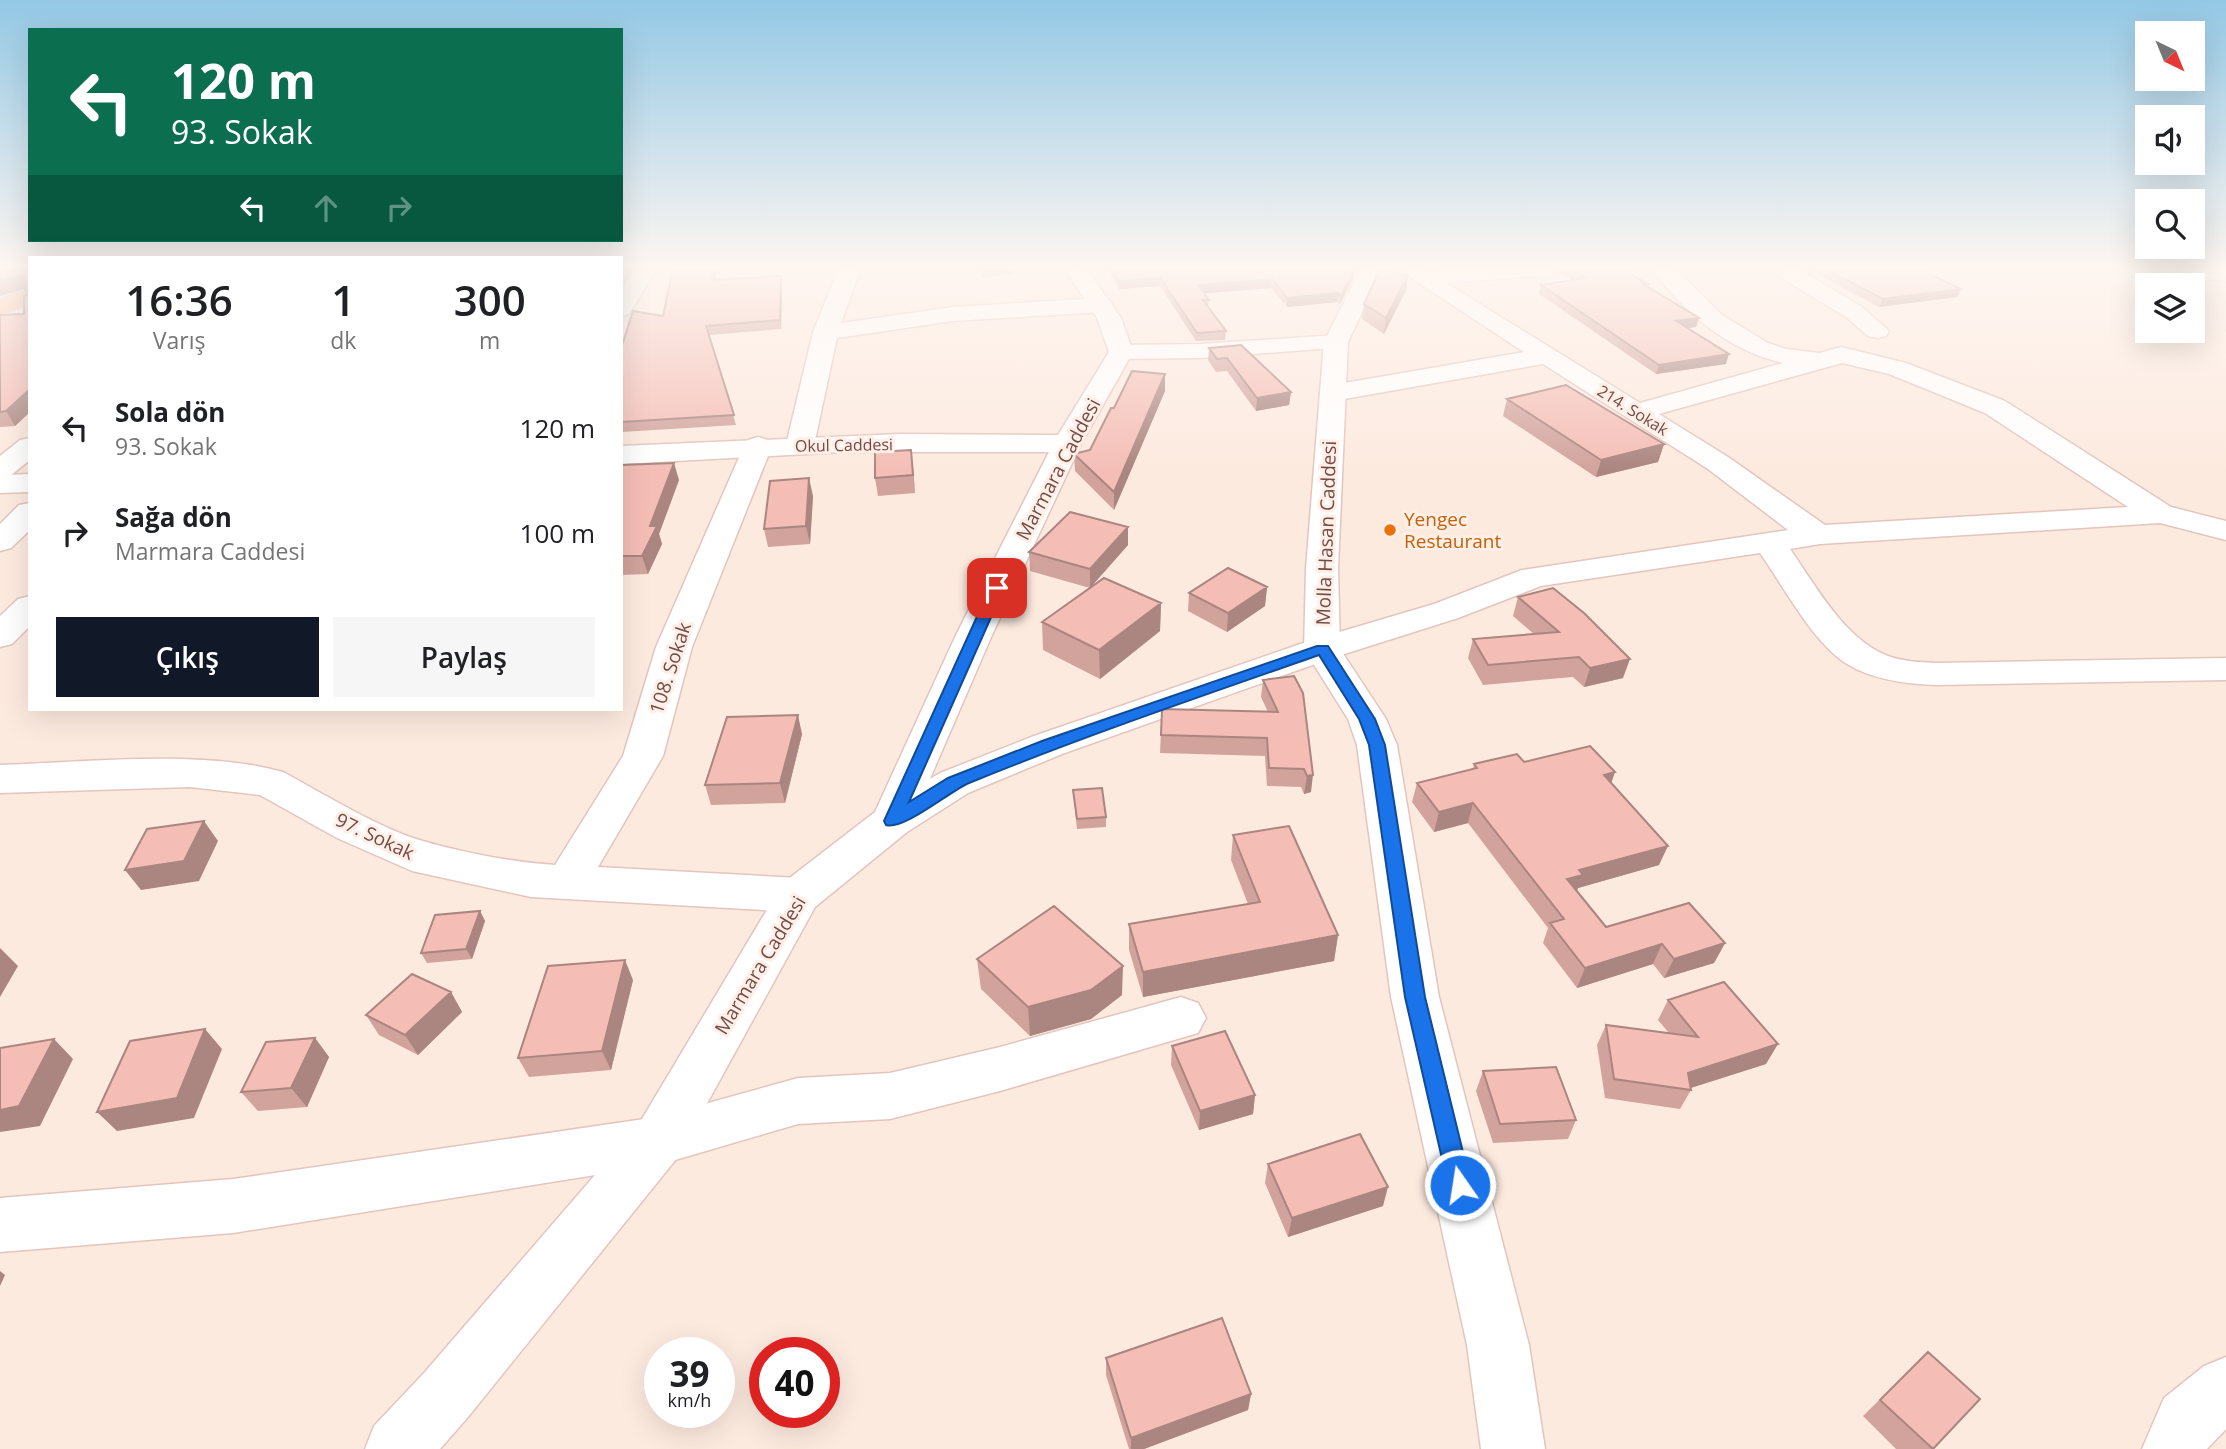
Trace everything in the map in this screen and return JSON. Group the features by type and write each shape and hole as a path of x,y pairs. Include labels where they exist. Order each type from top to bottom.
{"street":[{"path":"800,445 824,336"},
{"path":"1117,336 1121,352 1201,351 1336,342"},
{"name":"Molla Hasan Caddesi","path":"1339,336 1336,342 1322,568 1322,649 1367,719 1377,745 1415,997 1498,1345 1513,1449"},
{"name":"214. Sokak","path":"1513,336 1718,463 1800,524 1820,535"},
{"path":"1737,336 1777,355 1821,361"},
{"name":"Marmara Caddesi","path":"397,1449 454,1385 658,1141 799,895 892,821 974,635 1067,444 1121,352"},
{"path":"1637,412 1841,355 1859,358 1898,368 1995,407 2160,514"},
{"path":"1333,393 1545,356"},
{"name":"Okul Caddesi","path":"623,454 800,445 1009,441 1067,444"},
{"name":"108. Sokak","path":"567,882 643,756 674,647 758,446"},
{"path":"0,470 28,448"},
{"path":"0,484 28,483"},
{"path":"0,541 28,514"},
{"path":"892,821 954,783 1048,745 1322,649 1446,611 1534,578 1820,535 2160,514 2226,531"},
{"path":"1769,543 1842,641 1856,655 1880,666 1909,673 1937,674 2226,669"},
{"path":"0,636 28,608"},
{"name":"97. Sokak","path":"0,779 190,773 269,782 412,856 531,880 799,895"},
{"path":"0,1225 233,1206 658,1141 798,1101 890,1096 1000,1069 1181,1018"},
{"path":"2174,1449 2187,1421 2226,1388"}],"building":[{"path":"0,336 28,336 28,391 6,411 0,412"},
{"path":"625,336 709,336 734,415 623,422"},
{"path":"1616,336 1699,336 1729,354 1659,365"},
{"path":"1241,345 1291,392 1257,398 1227,358 1217,359 1209,348"},
{"path":"1132,371 1165,374 1114,492 1074,454 1090,450"},
{"path":"1566,385 1664,444 1601,460 1507,399"},
{"path":"911,450 913,475 875,478 875,452"},
{"path":"674,463 650,526 657,526 642,556 623,556 623,465"},
{"path":"809,478 806,526 764,529 770,481"},
{"path":"1070,512 1128,527 1090,569 1029,552"},
{"path":"1228,568 1267,587 1228,613 1189,593"},
{"path":"1104,578 1161,603 1099,650 1042,622"},
{"path":"1553,588 1584,613 1630,659 1590,668 1579,657 1488,665 1473,639 1559,632 1518,597"},
{"path":"1294,676 1303,693 1313,775 1307,776 1304,769 1269,768 1267,738 1161,735 1162,709 1278,712 1263,680"},
{"path":"798,715 780,783 705,785 727,717"},
{"path":"1590,746 1615,772 1604,775 1668,846 1579,870 1583,875 1567,879 1606,927 1689,903 1725,943 1674,959 1662,944 1585,968 1550,923 1564,919 1473,803 1439,812 1417,783 1477,768 1474,764 1517,754 1524,762"},
{"path":"1102,788 1106,817 1077,819 1073,790"},
{"path":"204,821 184,861 125,870 147,829"},
{"path":"1289,826 1338,935 1143,972 1129,924 1260,902 1233,835"},
{"path":"1054,906 1123,966 1091,990 1028,1007 977,959"},
{"path":"480,911 466,949 421,953 435,915"},
{"path":"625,960 602,1051 518,1058 548,966"},
{"path":"412,974 451,992 405,1035 366,1015"},
{"path":"1724,982 1778,1044 1688,1073 1691,1090 1614,1079 1606,1025 1698,1037 1668,1000"},
{"path":"205,1029 177,1098 97,1112 130,1041"},
{"path":"1225,1031 1255,1095 1200,1111 1172,1046"},
{"path":"315,1038 291,1088 241,1092 266,1042"},
{"path":"54,1039 19,1106 0,1110 0,1048"},
{"path":"1556,1067 1576,1120 1500,1124 1483,1071"},
{"path":"1360,1134 1388,1187 1292,1218 1268,1164"},
{"path":"1222,1318 1251,1394 1131,1438 1106,1358"},
{"path":"1928,1352 1980,1399 1933,1449 1880,1400"}],"place":[{"name":"Yengec Restaurant","path":"1390,530"}],"route":[{"path":"997,588 892,821 954,783 1048,745 1322,649 1367,719 1377,745 1415,997 1460,1185"}]}
